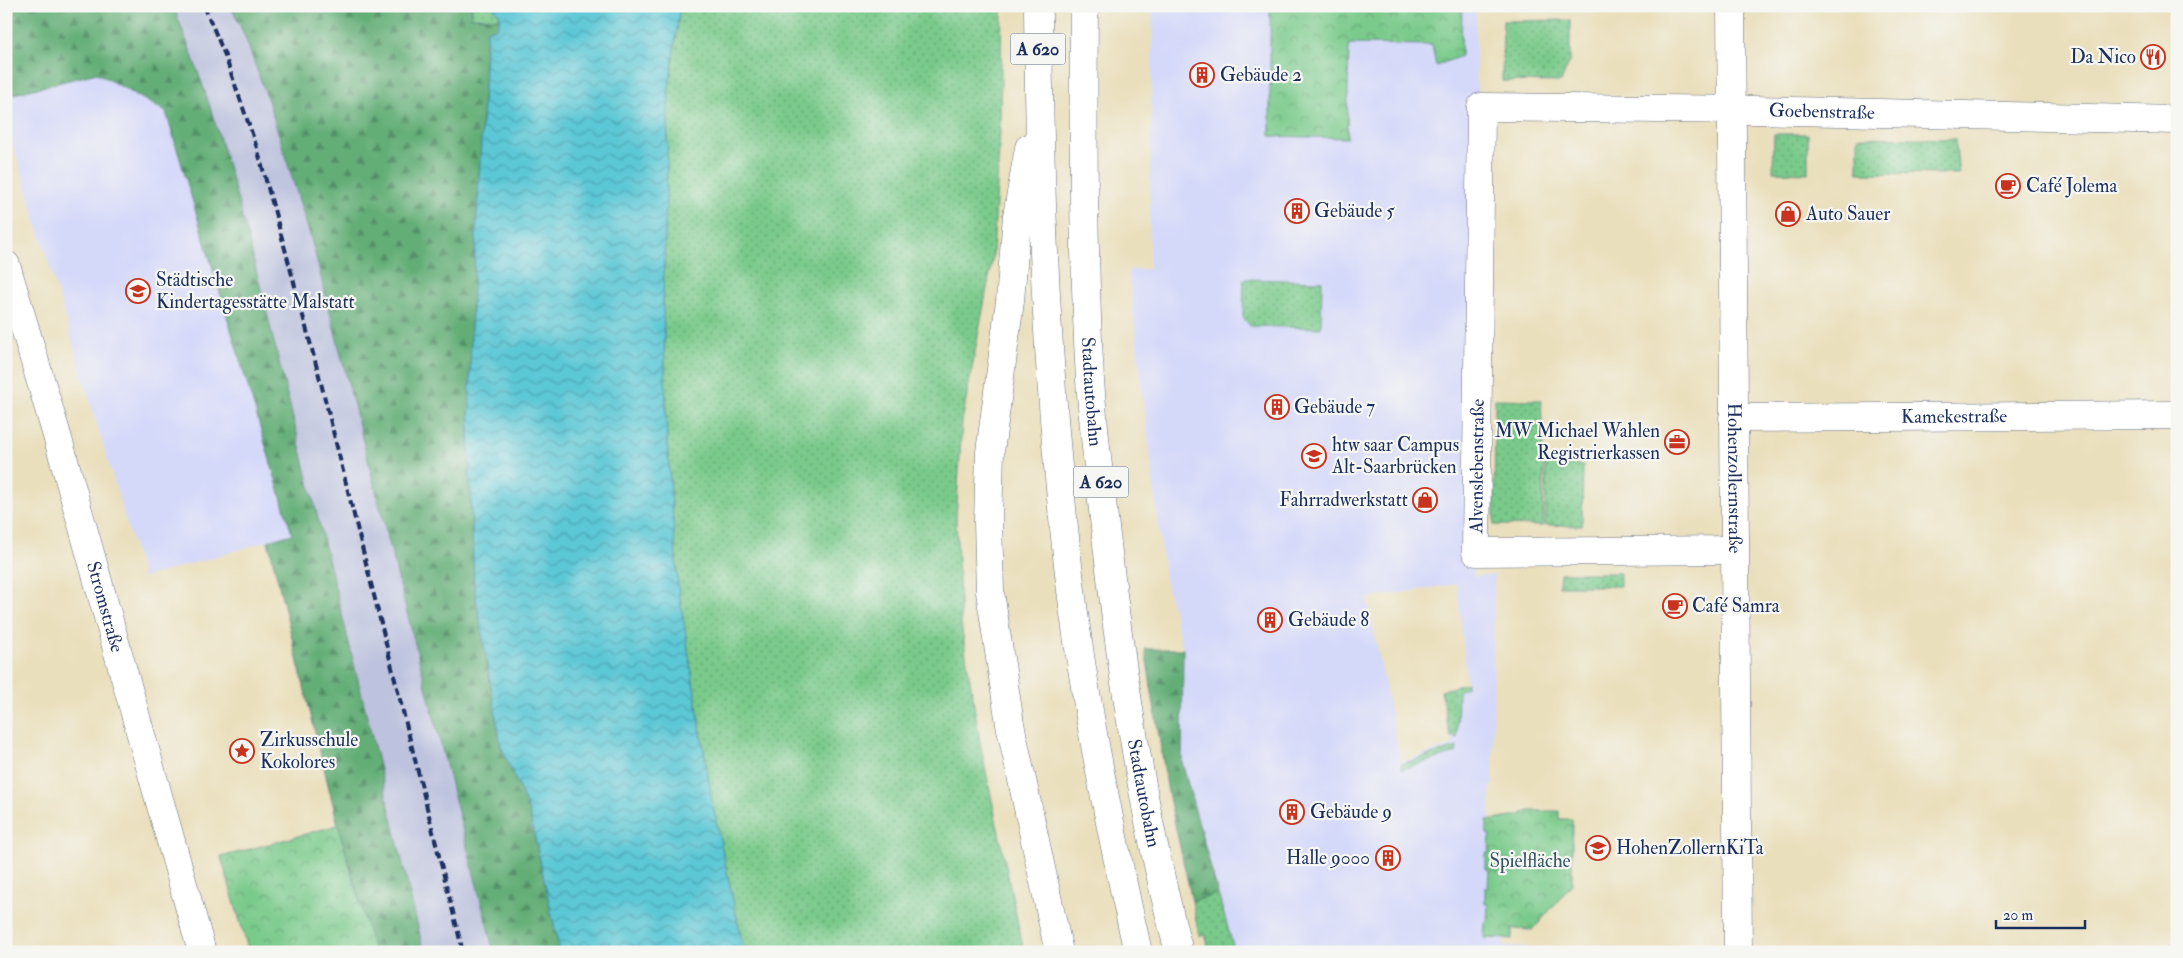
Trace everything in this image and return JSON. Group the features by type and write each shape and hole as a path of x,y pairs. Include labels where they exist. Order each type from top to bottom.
{"main road":[{"name":"Stadtautobahn","path":"1038,6 1038,92 1052,379 1065,538 1081,656 1106,804 1138,952"},
{"name":"Stadtautobahn","path":"1084,6 1086,244 1090,381 1121,662 1143,796 1179,952"},
{"name":"Hohenzollernstraße","path":"1731,6 1738,952"},
{"path":"1038,92 1017,216 1010,301 990,452 988,522 990,592 1010,724 1059,952"},
{"name":"Goebenstraße","path":"1481,122 1481,107 1731,110 2177,120"},
{"name":"Alvenslebenstraße","path":"1481,122 1476,552 1734,550"},
{"name":"Stromstraße","path":"6,264 58,440 202,952"},
{"name":"Kamekestraße","path":"1733,418 2177,415"}],"shaded area":[{"path":"173,6 231,6 245,37 269,103 312,242 344,360 494,952 424,952 357,673 241,214"},
{"name":"htw saar Campus Alt-Saarbrücken","path":"1153,6 1476,6 1476,81 1481,107 1476,552 1473,576 1494,575 1493,785 1491,785 1490,822 1487,822 1487,834 1490,834 1490,843 1489,853 1486,853 1486,869 1489,869 1489,878 1488,888 1486,888 1485,904 1488,904 1488,913 1484,938 1504,939 1504,947 1537,948 1537,952 1235,952 1182,762 1183,649 1165,578 1128,270 1149,269","holes":["1457,584 1467,683 1441,691 1453,745 1401,762 1367,598"]},
{"name":"Städtische Kindertagesstätte Malstatt","path":"6,49 97,73 166,112 292,534 143,578 10,134 14,94 6,67"}],"green space":[{"path":"6,6 173,6 192,54 238,200 424,952 374,952 338,825 268,541 292,534 166,112 97,73 6,96"},
{"path":"231,6 472,6 471,17 500,19 497,28 487,30 471,329 469,443 474,585 501,746 529,811 560,952 494,952 312,242 269,103 245,37"},
{"path":"472,6 491,6 499,13 500,19 471,17"},
{"path":"680,6 1002,6 1000,130 993,256 962,422 956,519 961,624 981,748 1024,952 744,952 712,802 678,586 667,441 663,302 669,88"},
{"path":"1270,6 1462,6 1461,56 1436,66 1432,45 1349,44 1347,138 1270,136"},
{"path":"1570,20 1570,60 1561,82 1502,81 1503,21"},
{"path":"1774,134 1808,134 1808,173 1773,172"},
{"path":"1858,137 1955,139 1959,174 1858,173"},
{"path":"1244,279 1322,281 1321,328 1250,326 1243,317"},
{"path":"1495,399 1541,400 1544,461 1543,526 1494,525"},
{"path":"1546,464 1583,465 1582,526 1545,525"},
{"path":"1560,573 1620,573 1620,586 1559,586"},
{"path":"1145,649 1183,649 1182,762 1218,894 1192,901 1168,793"},
{"path":"1467,683 1467,687 1458,691 1457,738 1450,736 1441,691"},
{"path":"1457,747 1456,753 1402,769 1401,764"},
{"name":"Spielfläche","path":"1529,811 1559,811 1559,819 1572,819 1572,884 1533,930 1512,929 1512,939 1484,938 1488,904 1485,904 1485,888 1488,888 1489,869 1486,869 1486,853 1489,853 1490,835 1487,834 1487,821 1517,816"},
{"path":"338,825 374,952 249,952 221,857"},
{"path":"1218,894 1235,952 1210,952 1205,934 1199,936 1192,901"}],"water":[{"path":"491,6 680,6 669,88 663,302 667,441 678,586 712,802 744,952 560,952 529,811 501,746 474,585 469,443 471,329 487,30 497,28 500,19 499,13"}],"railway":[{"path":"204,6 224,53 257,148 285,249 321,383 463,952"}],"place":[{"name":"Da Nico","path":"2153,57"},
{"name":"Gebäude 2","path":"1202,75"},
{"name":"Café Jolema","path":"2008,186"},
{"name":"Gebäude 5","path":"1297,211"},
{"name":"Auto Sauer","path":"1788,214"},
{"name":"Städtische Kindertagesstätte Malstatt","path":"138,291"},
{"name":"Gebäude 7","path":"1277,407"},
{"name":"MW Michael Wahlen Registrierkassen","path":"1677,442"},
{"name":"htw saar Campus Alt-Saarbrücken","path":"1314,456"},
{"name":"Fahrradwerkstatt","path":"1425,500"},
{"name":"Café Samra","path":"1675,606"},
{"name":"Gebäude 8","path":"1270,620"},
{"name":"Zirkusschule Kokolores","path":"242,751"},
{"name":"Gebäude 9","path":"1292,812"},
{"name":"HohenZollernKiTa","path":"1598,848"},
{"name":"Halle 9000","path":"1388,858"}]}
